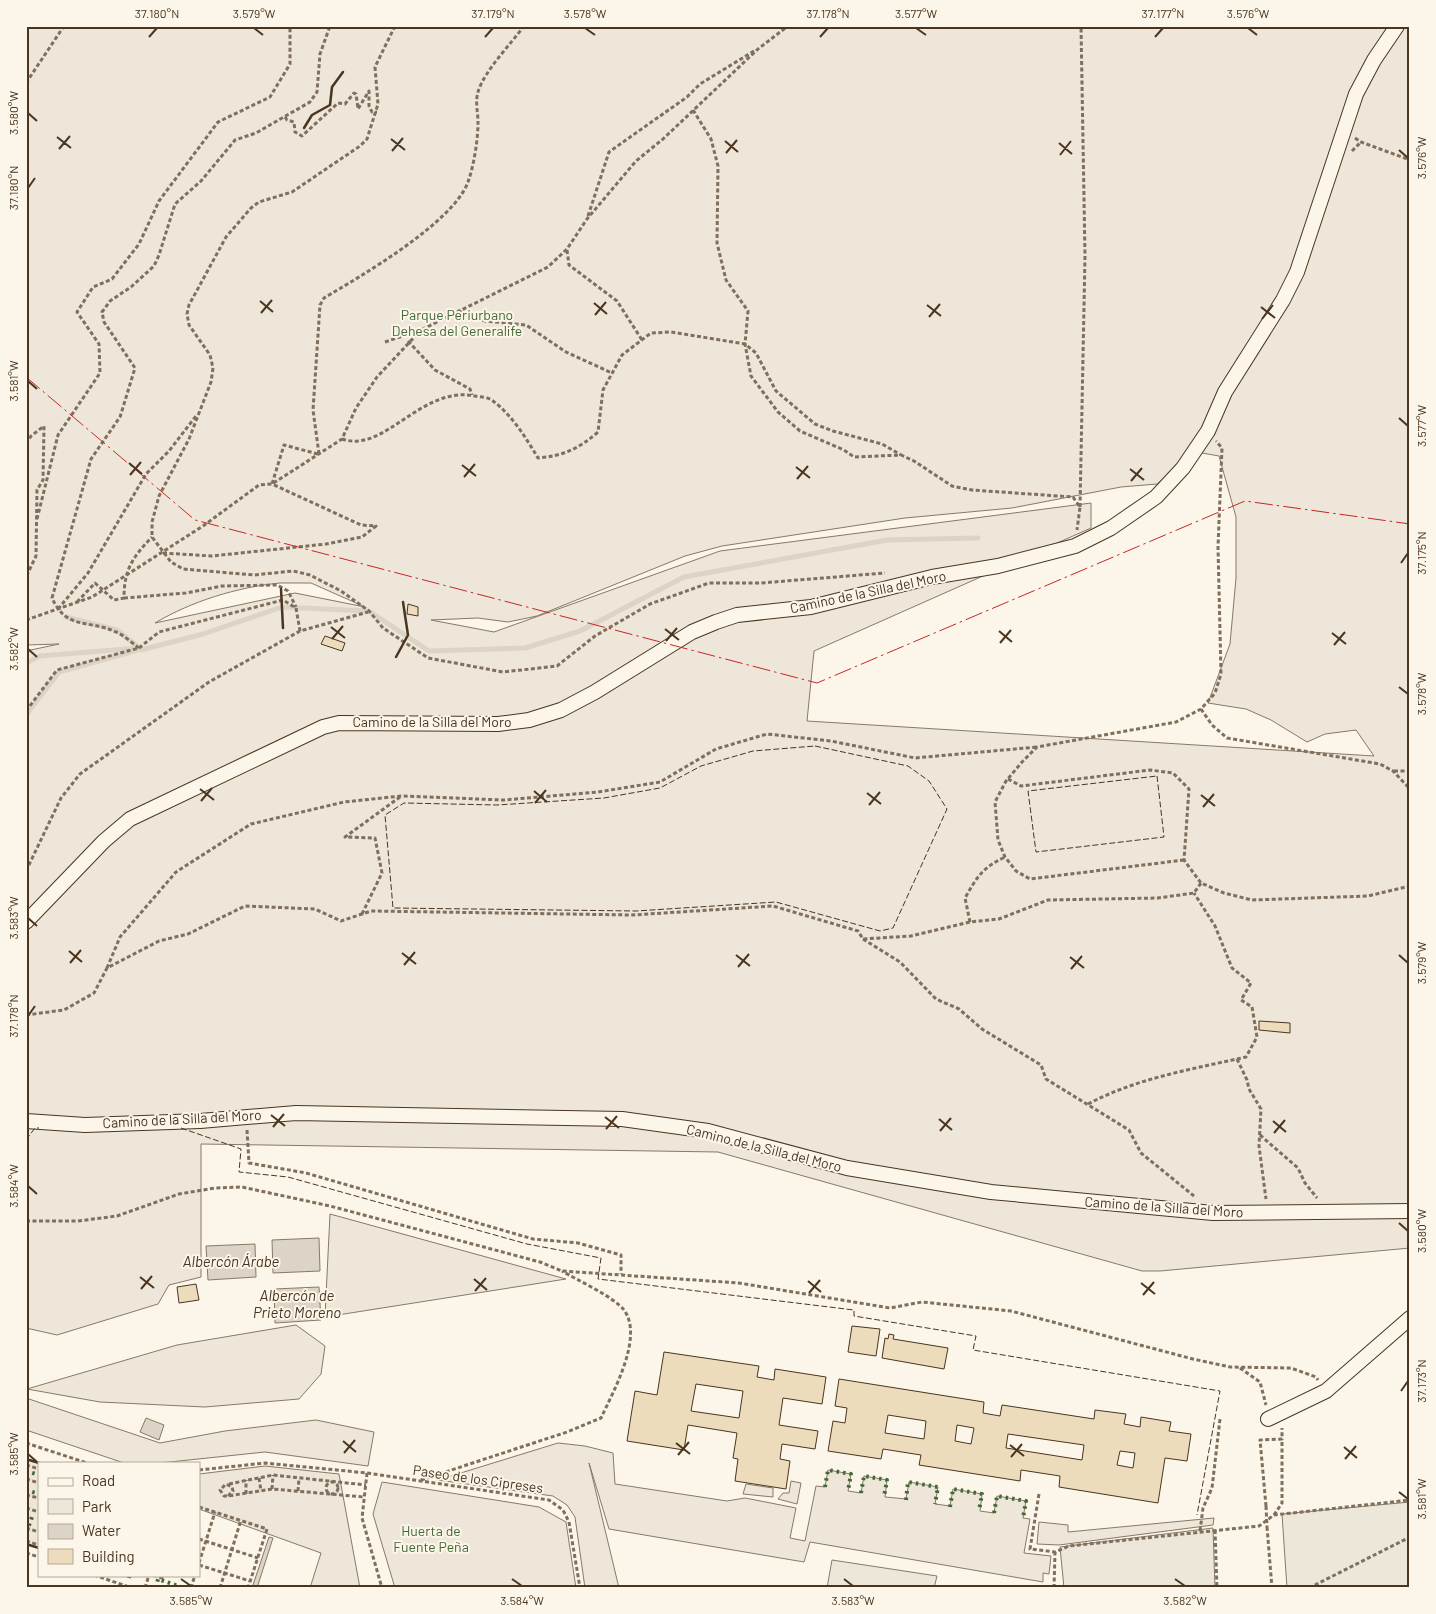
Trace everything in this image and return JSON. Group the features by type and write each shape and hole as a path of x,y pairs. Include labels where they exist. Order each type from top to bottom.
{"street":[{"name":"Camino de la Silla del Moro","path":"26,922 104,840 130,819 323,727 339,723 498,724 529,720 560,710 595,692 692,632 723,619 737,615 811,607 932,576 998,566 1075,546 1110,528 1156,497 1183,468 1208,431 1226,392 1283,300 1297,272 1356,94 1374,60 1397,26"},
{"name":"Camino de la Silla del Moro","path":"26,1121 85,1124 200,1121 296,1113 622,1119 708,1131 847,1168 991,1192 1213,1213 1410,1211"},
{"path":"1270,1418 1326,1391 1410,1318"}],"path":[{"path":"26,84 64,26"},
{"path":"37,519 58,435 100,373 99,344 76,312 94,287 112,279 139,244 159,201 218,122 270,97 290,64 290,26"},
{"path":"139,648 116,632 65,618 57,609 52,598 65,547 73,530 91,459 120,417 134,378 135,368 104,322 102,312 110,302 131,287 154,266 175,204 201,181 235,140 256,133 310,102 317,92 320,54 330,26"},
{"path":"395,26 375,67 378,104 377,112 366,139 360,146 292,192 259,202 226,237 216,252 189,305 187,314 189,325 210,355 213,368 211,382 189,439 159,496 152,522 152,537 171,562 183,569 254,575 293,571 310,574 340,591 369,611 383,628 428,658 503,672 557,666 594,636 650,604 709,583 761,583 889,572"},
{"path":"319,454 313,410 320,305 324,298 381,264 429,227 458,200 468,182 474,150 478,122 478,92 483,81 524,26"},
{"path":"385,342 421,330 548,267 567,249 587,219 636,161 758,49 788,26"},
{"path":"1075,546 1080,507 1085,256 1081,26"},
{"path":"587,219 609,152 687,97 700,84 758,49"},
{"path":"285,117 287,120 294,122 296,132 302,136 320,117 338,104 345,104 354,94 356,94 358,109 369,91 369,106 372,112 377,112"},
{"path":"693,110 712,139 718,166 717,243 726,280 748,311 745,344 751,376 778,412 800,431 844,450 854,457 901,455"},
{"path":"1344,129 1360,142 1410,160"},
{"path":"567,249 569,265 617,301 642,340"},
{"path":"458,311 485,321 526,325 566,352 612,373"},
{"path":"26,620 77,602 104,590 163,553 259,485 272,484 342,439 356,408 372,385 408,341 421,330"},
{"path":"342,439 350,442 366,441 436,400 461,393 492,399 512,421 538,458 555,456 581,447 598,432 603,390 622,355 651,333 671,332 745,344 756,353 776,391 815,424 832,431 882,444 914,461 952,486 972,490 1060,494 1073,497 1080,507"},
{"path":"408,341 435,370 470,389 473,396"},
{"path":"57,609 88,573 146,474 169,451 199,412"},
{"path":"26,444 31,436 44,426 43,480 37,490 36,556 26,577"},
{"path":"26,1015 64,1010 94,993 120,937 176,872 251,824 344,802 401,796 504,800 598,792 660,782 716,748 767,734 832,741 914,758 1037,747 1176,722 1202,709 1215,694 1221,674 1218,547 1222,448 1208,431"},
{"path":"272,484 284,445 319,454"},
{"path":"163,553 212,556 326,544 362,537 376,526 361,525 272,484"},
{"path":"124,598 124,578 135,555 152,537"},
{"path":"77,602 95,583 114,600 186,593 222,586 277,585 288,591 296,608 300,631"},
{"path":"26,711 57,670 139,648 159,632 283,600 296,608"},
{"path":"26,871 61,798 80,774 209,682 300,631 369,611"},
{"path":"1202,709 1212,725 1227,738 1380,764 1393,771 1410,789"},
{"path":"1037,747 1008,779 995,802 998,840 1005,857 1016,871 1030,880 1184,860"},
{"path":"1008,779 1021,786 1150,770 1173,774 1189,789 1184,860 1201,883 1224,894 1252,900 1368,896 1410,886"},
{"path":"1393,771 1410,771"},
{"path":"362,914 382,873 381,863 374,838 346,837 401,796"},
{"path":"970,922 965,898 978,874 990,864 1005,857"},
{"path":"863,939 911,936 970,922 999,919 1048,900 1158,898 1194,893 1201,883"},
{"path":"1088,1105 1110,1092 1176,1073 1246,1057 1256,1037 1252,1007 1241,1000 1251,983 1232,968 1215,926 1194,893"},
{"path":"107,968 158,941 188,934 245,906 315,909 341,921 371,911 632,915 773,906 858,931 863,939 900,962 936,999 959,1010 982,1029 1042,1065 1046,1079 1129,1130 1141,1153 1213,1213"},
{"path":"1237,1059 1247,1080 1249,1090 1262,1109 1259,1146 1267,1212"},
{"path":"247,1116 249,1163 306,1173 533,1238 578,1243 621,1254 621,1274"},
{"path":"1260,1134 1298,1168 1305,1183 1328,1212"},
{"path":"26,1221 78,1221 117,1216 179,1194 214,1188 242,1188 330,1206 540,1262 562,1271 623,1309 631,1324 629,1349 617,1384 601,1418 567,1432 419,1481"},
{"path":"562,1271 739,1282 890,1308 929,1302 1011,1311 1193,1359 1239,1368 1291,1368 1316,1377 1326,1391"},
{"path":"1239,1368 1260,1382 1270,1418"},
{"path":"1200,1531 1203,1508 1212,1488 1220,1419"},
{"path":"1272,1439 1260,1440 1272,1588"},
{"path":"1039,1494 1030,1549 1055,1552 1070,1546 1260,1526 1274,1515 1282,1503 1282,1439"},
{"path":"26,1443 83,1462"},
{"name":"Paseo de los Cipreses","path":"200,1470 265,1463 367,1474 549,1500 563,1510 569,1522 580,1588"},
{"path":"26,1464 38,1468"},
{"path":"367,1474 362,1518 382,1588"},
{"path":"364,1497 272,1489 224,1496 220,1490 226,1484 273,1475 366,1484"},
{"path":"272,1489 273,1475"},
{"path":"260,1478 261,1491"},
{"path":"298,1491 299,1478"},
{"path":"26,1479 38,1483"},
{"path":"246,1480 246,1494"},
{"path":"332,1481 338,1486 338,1490 332,1494"},
{"path":"332,1481 326,1485 326,1489 332,1494"},
{"path":"226,1484 232,1487 233,1491 228,1496"},
{"path":"26,1494 38,1498"},
{"path":"1274,1515 1410,1500"},
{"path":"200,1507 268,1529 248,1588"},
{"path":"26,1508 38,1512"},
{"path":"200,1561 215,1512"},
{"path":"220,1588 241,1520"},
{"path":"26,1528 38,1532"},
{"path":"1215,1530 1217,1588"},
{"path":"1309,1588 1410,1537"},
{"path":"26,1540 38,1545"},
{"path":"200,1540 258,1558"},
{"path":"1054,1588 1055,1552"},
{"path":"26,1553 38,1557"},
{"path":"200,1564 250,1581"},
{"path":"97,1576 132,1588"},
{"path":"145,1588 149,1576"},
{"path":"191,1588 195,1576"}],"green space":[{"name":"Parque Periurbano Dehesa del Generalife","path":"26,26 1410,26 1410,1248 1160,1271 1142,1271 718,1152 201,1144 201,1277 169,1285 158,1304 57,1335 26,1328 26,651 59,644 26,645","holes":["1202,453 1219,456 1236,517 1236,578 1230,644 1208,703 1246,709 1271,720 1307,742 1325,734 1356,730 1374,756 807,721 814,651 1091,528 1091,503 720,551 494,632 431,620 478,618 508,622 537,616 685,556 722,546 905,518 1012,508 1121,487 1157,484 1182,464","280,583 311,583 365,607 295,593 155,623 184,608 216,596"]},
{"path":"330,1214 566,1279 325,1317"},
{"path":"296,1325 325,1346 321,1374 299,1399 205,1407 100,1402 27,1389 177,1345"},
{"path":"26,1398 160,1443 225,1431 316,1420 374,1432 368,1466 265,1452 170,1462 121,1462 26,1430"},
{"path":"558,1443 585,1446 613,1453 615,1484 727,1501 745,1498 796,1508 790,1538 805,1541 816,1486 825,1487 828,1470 851,1474 848,1491 861,1493 864,1476 887,1480 885,1497 906,1499 909,1482 938,1487 935,1504 950,1506 953,1489 982,1494 980,1511 994,1513 997,1496 1026,1501 1023,1518 1030,1519 1024,1553 1051,1556 1049,1574 1043,1573 1043,1582 810,1542 804,1562 609,1529 589,1463 619,1588 585,1588 575,1517 567,1505 553,1496 438,1480"},
{"path":"26,1459 38,1463 38,1548 26,1544"},
{"path":"265,1466 339,1474 360,1588 310,1588 321,1553 200,1509 200,1474"},
{"path":"791,1481 801,1483 797,1504 778,1499 783,1493 789,1493"},
{"name":"Huerta de Fuente Peña","path":"382,1482 539,1507 566,1522 576,1588 395,1588 373,1514"},
{"path":"746,1484 773,1488 773,1497 743,1494"},
{"path":"1214,1518 1213,1525 1059,1545 1037,1544 1039,1522 1068,1525 1068,1532"}],"shaded area":[{"path":"1410,1502 1410,1588 1287,1588 1282,1514"},
{"path":"1213,1528 1215,1588 1064,1588 1060,1547"},
{"path":"832,1560 937,1576 934,1588 827,1588"}],"water":[{"path":"319,1238 320,1271 273,1273 272,1240"},
{"name":"Albercón Árabe","path":"255,1244 256,1277 208,1280 206,1246"},
{"name":"Albercón de Prieto Moreno","path":"319,1287 321,1320 275,1323 274,1289"},
{"path":"146,1418 164,1425 159,1440 140,1432"},
{"path":"269,1537 273,1538 257,1588 252,1588"}],"building":[{"path":"408,604 418,607 418,616 407,614"},
{"path":"325,636 345,643 342,651 321,644"},
{"path":"1259,1021 1290,1023 1290,1033 1259,1030"},
{"path":"196,1284 199,1300 179,1303 177,1287"},
{"path":"852,1326 880,1329 876,1356 848,1352"},
{"path":"889,1334 894,1335 893,1339 948,1348 944,1369 882,1358 885,1338 888,1339"},
{"path":"664,1352 759,1366 757,1377 774,1380 775,1369 826,1377 822,1404 783,1398 779,1425 818,1431 815,1449 782,1444 780,1459 790,1461 786,1489 735,1481 738,1459 733,1458 737,1433 688,1425 684,1450 627,1441 635,1391 657,1395","holes":["696,1384 743,1391 739,1418 691,1411"]},
{"path":"839,1379 984,1402 983,1413 1000,1416 1002,1405 1094,1419 1095,1410 1126,1414 1124,1424 1140,1427 1141,1417 1171,1422 1169,1431 1191,1434 1187,1461 1165,1458 1158,1503 1059,1487 1060,1476 1021,1470 1020,1481 919,1465 921,1455 883,1449 881,1459 828,1451 833,1421 845,1423 847,1408 835,1406","holes":["888,1415 926,1421 924,1439 885,1433","957,1425 974,1428 971,1444 955,1441","1008,1434 1084,1445 1082,1460 1006,1448","1120,1451 1135,1453 1133,1468 1117,1465"]}],"waterway":[{"path":"26,663 40,656 139,648 141,650 203,634 282,607 369,611 429,651 525,648 580,631 684,577 887,540 978,538"},
{"path":"66,617 117,630 137,646"},
{"path":"26,715 59,672 138,650"}],"hedge":[{"path":"825,1487 828,1470 851,1474 848,1491"},
{"path":"26,1471 38,1475"},
{"path":"861,1493 864,1476 887,1480 884,1497"},
{"path":"906,1500 908,1482 938,1487 935,1504"},
{"path":"950,1507 953,1489 982,1494 979,1511"},
{"path":"26,1490 38,1494"},
{"path":"994,1513 997,1496 1026,1501 1023,1518"},
{"path":"26,1515 32,1517 26,1534"},
{"path":"156,1588 158,1579 184,1588"}],"fence":[{"path":"815,746 908,766 929,781 947,809 893,928 880,931 776,902 636,911 393,908 385,815 404,803 497,805 604,798 660,788 701,766 753,751 815,746"},
{"path":"1157,776 1164,837 1036,852 1028,791 1157,776"},
{"path":"26,1140 35,1128 39,1128"},
{"path":"181,1128 241,1149 239,1172 288,1177 527,1244 601,1258 598,1279 854,1310 854,1316 976,1336 973,1350 1220,1391 1197,1515"}],"wall":[{"path":"304,128 312,115 330,105 332,87 343,72"},
{"path":"281,589 283,628"},
{"path":"396,657 408,635 403,602"},
{"path":"26,1459 38,1463"},
{"path":"26,1544 38,1548"}],"power":[{"path":"26,377 195,520 817,683 1245,501 1410,524"}]}
